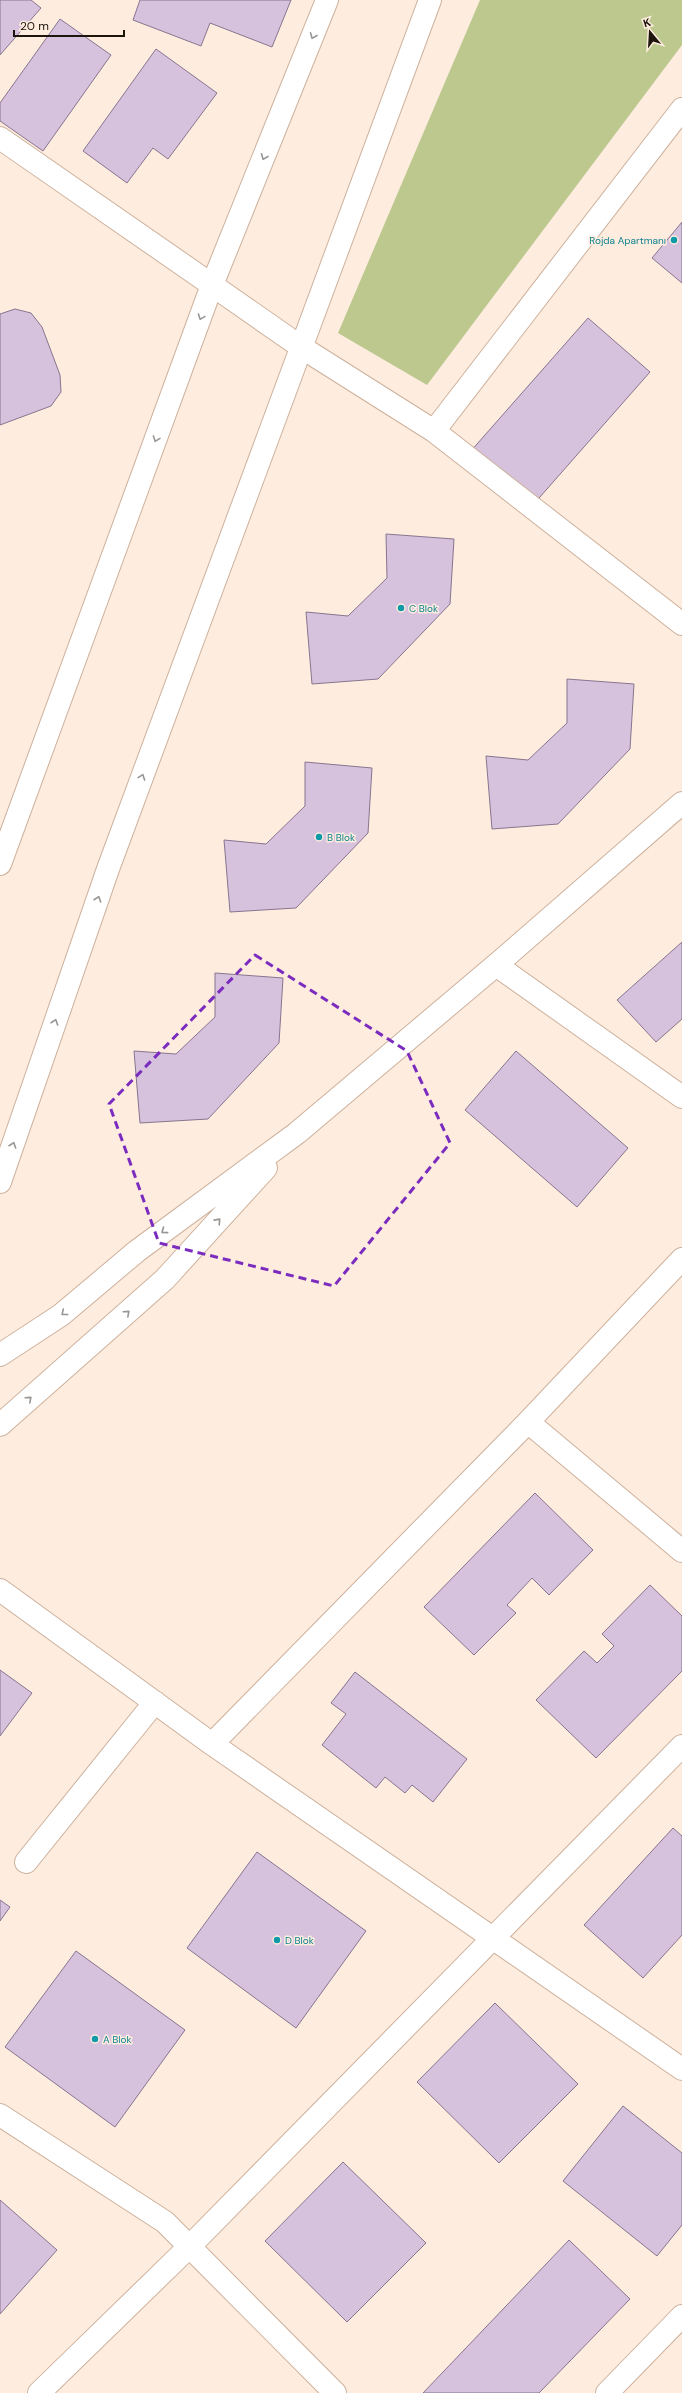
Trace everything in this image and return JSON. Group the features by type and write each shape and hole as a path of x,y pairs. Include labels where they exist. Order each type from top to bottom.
{"street":[{"path":"1,855 212,286 327,0"},
{"path":"0,1182 108,869 430,0"},
{"path":"434,431 682,109"},
{"path":"0,138 301,347 434,431 682,624"},
{"path":"0,1355 61,1315 137,1250 297,1133 496,965 682,802"},
{"path":"496,965 682,1097"},
{"path":"0,1425 165,1279 297,1133"},
{"path":"212,1744 528,1422 682,1259"},
{"path":"528,1422 682,1551"},
{"path":"0,1590 212,1744 493,1940 682,2069"},
{"path":"26,1862 155,1702"},
{"path":"39,2393 190,2246 493,1940 682,1746"},
{"path":"0,2115 165,2222 335,2393"},
{"path":"607,2393 682,2316"}],"highlighted area":[{"path":"255,955 407,1051 450,1143 334,1286 159,1243 109,1104"}],"green space":[{"path":"480,0 682,0 682,45 427,385 338,333"}],"building":[{"path":"0,0 31,0 41,8 0,55"},
{"path":"140,0 291,0 272,47 210,23 201,46 133,20"},
{"path":"60,19 111,55 43,151 0,121 0,103"},
{"path":"156,49 217,93 168,159 153,148 127,183 83,151"},
{"name":"Rojda Apartmanı","path":"682,222 682,283 652,258"},
{"path":"15,309 31,313 42,327 60,375 61,392 51,406 0,425 0,314"},
{"path":"588,318 650,372 532,506 470,452"},
{"name":"C Blok","path":"386,534 454,539 450,604 378,679 312,684 306,612 348,616 387,578"},
{"path":"567,679 634,684 630,749 558,824 492,829 486,756 528,760 567,723"},
{"name":"B Blok","path":"305,762 372,768 368,833 296,908 230,912 224,840 266,844 305,806"},
{"path":"682,942 682,1019 656,1042 617,1000"},
{"path":"215,973 283,978 279,1043 208,1119 140,1123 134,1051 176,1054 215,1017"},
{"path":"516,1051 628,1148 577,1207 465,1110"},
{"path":"535,1493 593,1550 549,1595 532,1578 507,1605 516,1613 474,1655 424,1607"},
{"path":"650,1585 682,1616 682,1671 596,1758 536,1700 584,1651 597,1663 614,1646 602,1634"},
{"path":"0,1670 32,1693 0,1736"},
{"path":"355,1672 467,1759 433,1802 412,1785 405,1793 385,1777 376,1788 322,1745 346,1714 331,1703"},
{"path":"673,1828 682,1836 682,1935 643,1978 584,1925"},
{"name":"D Blok","path":"257,1852 366,1931 296,2028 187,1948"},
{"path":"0,1900 10,1907 0,1921"},
{"name":"A Blok","path":"76,1951 185,2030 115,2127 5,2047"},
{"path":"495,2003 578,2084 499,2163 417,2082"},
{"path":"623,2106 682,2153 682,2225 657,2256 563,2181"},
{"path":"343,2162 426,2243 347,2322 265,2241"},
{"path":"0,2200 57,2250 0,2314"},
{"path":"569,2240 630,2299 539,2393 423,2393"}],"place":[{"name":"Rojda Apartmanı","path":"674,240"},
{"name":"C Blok","path":"401,608"},
{"name":"B Blok","path":"319,837"},
{"name":"D Blok","path":"277,1940"},
{"name":"A Blok","path":"95,2039"}]}
